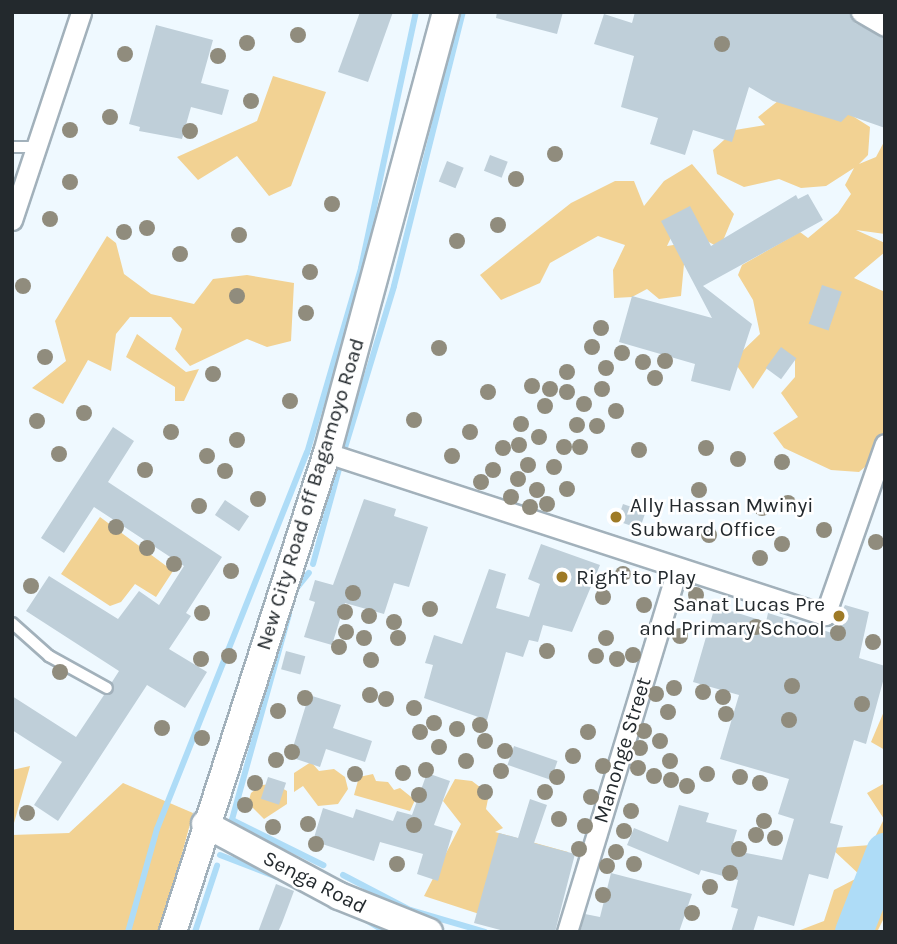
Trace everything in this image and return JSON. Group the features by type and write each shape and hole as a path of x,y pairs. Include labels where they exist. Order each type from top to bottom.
{"street":[{"path":"12,220 81,12"},
{"name":"New City Road off Bagamoyo Road","path":"173,932 205,824 327,453 446,12"},
{"path":"861,12 885,26"},
{"path":"327,453 825,615 885,444"},
{"name":"Manonge Street","path":"567,932 677,569"},
{"name":"Senga Road","path":"205,824 339,896 429,932"}],"lane":[{"path":"12,147 37,147"},
{"path":"12,623 49,656 107,688"}],"shaded area":[{"path":"273,76 326,92 291,186 269,196 237,156 198,180 177,157 257,121"},
{"path":"788,93 851,115 870,127 868,155 859,164 876,157 885,140 885,234 856,230 885,243 885,252 854,278 885,292 885,450 859,472 831,470 784,448 773,433 798,417 781,393 795,377 795,358 767,368 753,389 733,360 760,334 753,300 738,275 742,265 800,232 808,238 838,213 851,194 845,185 854,168 826,186 801,188 779,179 744,187 717,174 713,150 735,130 765,125 758,117"},
{"path":"692,164 734,214 720,248 677,225 667,246 686,243 681,296 659,299 647,289 632,297 614,298 613,270 625,245 598,236 550,263 540,283 501,300 480,275 571,203 615,181 634,181 644,206 664,181"},
{"path":"107,236 116,243 124,274 151,294 194,304 213,279 247,275 294,283 291,341 267,347 247,339 190,366 175,349 182,329 171,317 130,317 116,334 111,371 88,360 63,404 32,388 66,361 55,321"},
{"path":"137,334 186,372 199,369 184,401 175,401 175,387 126,357"},
{"path":"100,517 173,571 156,597 135,584 121,602 110,606 61,574"},
{"path":"885,709 885,750 871,742"},
{"path":"311,762 319,771 334,769 345,777 348,789 338,804 318,806 303,786 294,792 294,773"},
{"path":"30,766 12,830 12,770"},
{"path":"373,774 376,781 388,782 394,790 400,788 415,800 410,811 354,795 359,777"},
{"path":"455,779 472,781 489,794 486,809 503,828 495,832 568,852 535,932 424,896 461,824 443,801"},
{"path":"123,783 193,813 161,932 12,932 12,835 69,833"},
{"path":"885,783 885,916 877,932 795,932 824,921 834,890 861,876 831,848 871,845 884,819 867,793"},
{"path":"275,784 287,791 287,804 264,819 248,803 251,793 261,785"}],"building":[{"path":"360,12 393,12 368,82 338,72"},
{"path":"497,12 563,12 557,34 496,18"},
{"path":"635,12 849,12 855,23 885,38 885,128 848,115 841,122 773,101 749,87 732,142 693,130 685,155 650,144 658,118 621,107 634,56 594,44 604,14 632,23"},
{"path":"156,25 213,40 201,83 229,90 222,115 191,107 182,139 139,131 140,127 129,124"},
{"path":"490,155 508,162 502,178 484,171"},
{"path":"447,161 464,168 455,188 439,181"},
{"path":"808,194 823,220 703,286 752,324 730,391 691,381 695,364 619,342 632,296 712,318 661,221 690,206 711,246 796,195 798,199"},
{"path":"822,285 842,292 829,331 809,324"},
{"path":"781,347 796,358 781,379 766,368"},
{"path":"113,427 134,441 108,482 222,557 186,613 191,616 169,649 207,672 185,708 147,685 58,821 34,805 62,762 12,730 12,696 76,737 104,695 113,692 112,682 119,671 26,611 49,576 118,619 139,591 159,605 184,566 94,507 64,553 41,538"},
{"path":"364,499 396,509 394,516 428,527 409,587 394,583 384,614 345,603 332,645 304,637 315,602 309,600 315,580 333,585"},
{"path":"225,500 249,516 239,531 215,515"},
{"path":"623,504 646,512 640,529 617,521"},
{"path":"541,544 600,565 572,632 543,625 538,642 529,640 523,657 506,652 487,720 424,698 433,665 425,663 434,635 462,644 489,569 506,574 496,608 529,617 540,584 528,579"},
{"path":"845,605 869,612 859,658 885,666 885,674 866,744 854,740 830,823 843,826 828,879 809,874 794,926 758,916 753,932 731,932 738,909 731,907 738,880 701,870 699,875 627,845 634,828 668,842 679,805 709,813 706,822 737,830 731,850 782,860 794,819 778,814 789,779 720,759 739,695 693,682 715,606 766,622 768,613 832,633"},
{"path":"286,651 305,656 300,675 281,669"},
{"path":"309,695 341,705 333,728 372,741 365,762 326,749 320,767 290,757"},
{"path":"514,746 557,761 551,780 507,765"},
{"path":"427,773 450,781 434,825 453,831 438,881 417,874 423,854 380,842 374,861 313,841 323,808 353,818 356,809 393,821 397,811 412,815"},
{"path":"268,777 286,783 279,805 261,799"},
{"path":"530,799 547,805 534,843 575,854 555,932 508,932 474,923 499,833 518,838"},
{"path":"611,873 692,894 679,932 580,932 585,914 600,917"},
{"path":"276,884 294,891 282,923 278,932 258,932"}],"waterway":[{"path":"128,932 157,829 307,453 361,268 416,12"},
{"path":"344,451 394,286 463,12"},
{"path":"313,564 339,469"},
{"path":"295,590 309,573"},
{"path":"289,614 232,820 323,865"},
{"path":"854,932 885,852"},
{"path":"220,855 277,877"},
{"path":"195,932 217,866"},
{"path":"343,875 410,910 485,932"},
{"path":"366,920 386,932"}],"place":[{"name":"Ally Hassan Mwinyi Subward Office","path":"616,517"},
{"name":"Right to Play","path":"562,577"},
{"name":"Sanat Lucas Pre and Primary School","path":"839,616"}]}
